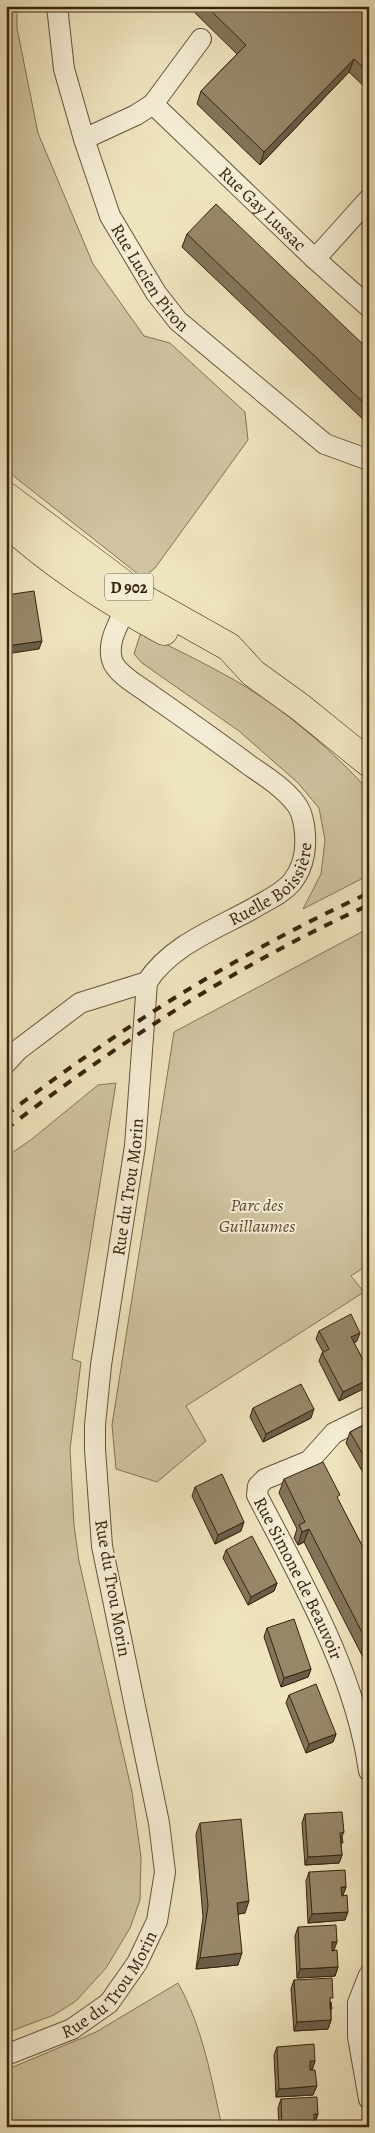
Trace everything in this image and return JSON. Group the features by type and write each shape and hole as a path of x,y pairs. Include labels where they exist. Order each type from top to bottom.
{"main road":[{"name":"D 902","path":"6,496 142,598 229,647 253,673 314,718 369,764"},
{"name":"D 902","path":"6,522 55,564 126,610 218,659 253,673"}],"street":[{"name":"Rue Lucien Piron","path":"57,6 64,69 84,139 110,216 156,293 178,321 325,444 369,460"},
{"path":"84,139 136,115 152,104 201,39"},
{"name":"Rue Gay Lussac","path":"152,104 314,259 369,200"},
{"path":"314,259 369,307"},
{"name":"Ruelle Boissière","path":"126,610 113,634 110,649 112,661 120,672 216,740 287,795 297,805 304,823 305,847 302,863 292,882 276,895 179,948 158,965 148,982"},
{"path":"6,1063 18,1050 80,1003 148,982"},
{"name":"Rue du Trou Morin","path":"6,2055 72,2029 109,2003 137,1963 157,1921 165,1872 159,1823 102,1546 95,1449 95,1425 101,1365 135,1146 148,982"},
{"name":"Rue Simone de Beauvoir","path":"369,1416 334,1433 309,1461 265,1479 258,1486 257,1495 333,1648 351,1695 369,1771"},
{"path":"368,2099 358,2036 358,2003 369,1975"}],"green space":[{"path":"6,6 17,6 17,28 38,133 93,264 144,336 170,343 245,412 248,440 155,568 143,578 6,470"},
{"path":"141,632 213,668 272,704 307,731 355,776 369,791 369,875 303,909 321,874 325,840 319,808 298,783 239,731 142,663 134,654"},
{"name":"Parc des Guillaumes","path":"369,928 369,1264 351,1276 364,1292 186,1406 206,1441 157,1482 116,1469 112,1425 174,1032"},
{"path":"116,1083 72,1359 81,1362 70,1449 74,1525 79,1561 132,1792 141,1857 140,1900 130,1928 106,1968 76,2001 54,2015 6,2033 6,1157 32,1139 98,1085"},
{"path":"178,1983 187,2000 200,2035 222,2127 6,2127 6,2070 96,2032"}],"building":[{"path":"206,6 369,6 369,73 354,59 264,152 201,91 246,45"},
{"path":"216,204 369,350 369,408 187,234"},
{"path":"34,591 42,641 6,646 6,595"},
{"path":"351,1314 360,1333 351,1337 369,1371 369,1379 343,1392 322,1353 329,1349 319,1331"},
{"path":"301,1384 314,1409 266,1434 253,1408"},
{"path":"369,1422 369,1465 350,1432"},
{"path":"323,1462 340,1495 337,1497 369,1559 369,1646 309,1529 302,1532 299,1525 305,1522 284,1479"},
{"path":"222,1474 244,1522 218,1535 195,1487"},
{"path":"252,1536 277,1583 251,1597 226,1550"},
{"path":"294,1619 311,1669 284,1678 267,1628"},
{"path":"316,1684 336,1734 309,1744 289,1695"},
{"path":"342,1812 344,1832 340,1833 342,1855 308,1857 305,1814"},
{"path":"241,1819 249,1901 237,1903 242,1953 200,1958 208,1906 200,1823"},
{"path":"345,1870 346,1887 341,1887 342,1896 347,1895 348,1912 312,1914 309,1872"},
{"path":"336,1925 337,1942 332,1942 332,1951 337,1950 338,1967 300,1969 298,1927"},
{"path":"332,1978 333,1998 330,1998 331,2020 297,2022 294,1980"},
{"path":"314,2044 315,2061 310,2061 310,2070 315,2070 317,2086 279,2089 277,2047"},
{"path":"317,2097 318,2114 314,2114 314,2123 319,2122 319,2127 282,2127 281,2099"}],"railway":[{"path":"6,1115 92,1052 181,994 273,941 369,893"},
{"path":"6,1129 136,1035 181,1006 273,953 369,905"}]}
